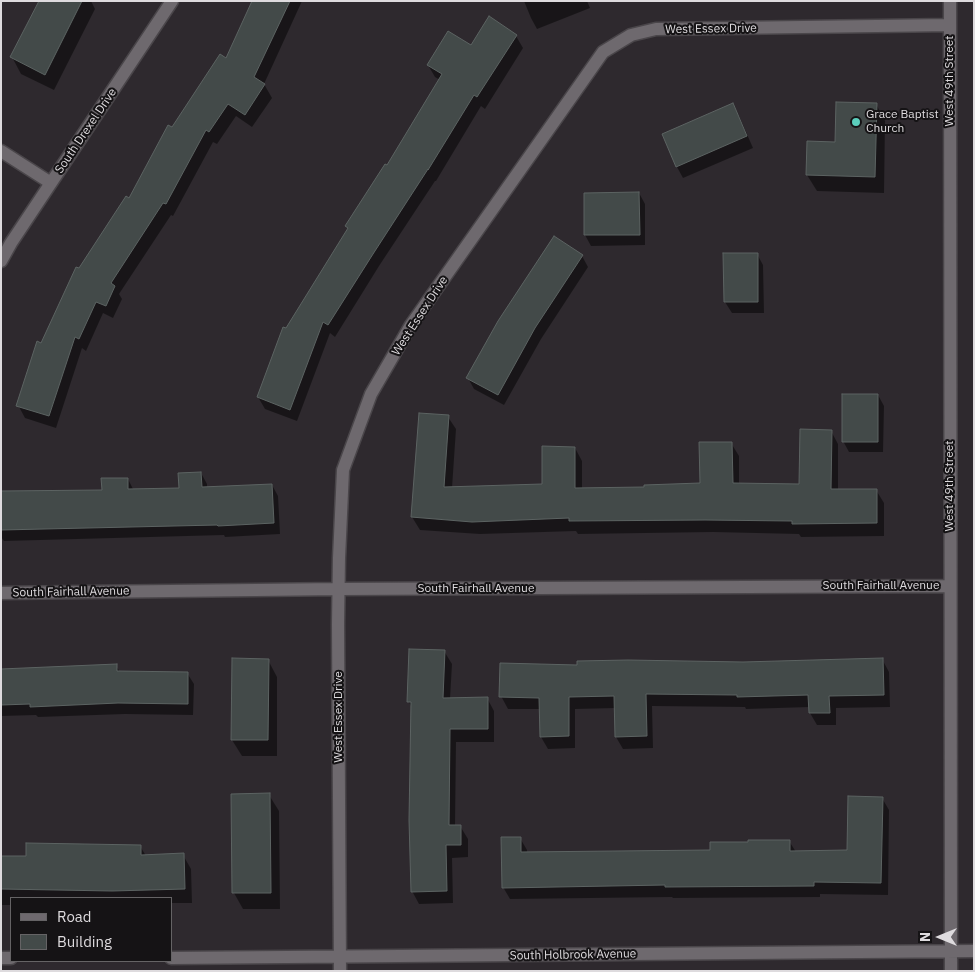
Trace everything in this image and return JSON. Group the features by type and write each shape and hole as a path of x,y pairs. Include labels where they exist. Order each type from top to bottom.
{"street":[{"name":"South Drexel Drive","path":"1,261 11,243 172,1"},
{"name":"West 49th Street","path":"950,1 951,971"},
{"name":"West Essex Drive","path":"340,971 339,558 343,470 371,394 411,325 603,52 631,35 656,29 950,25"},
{"path":"1,150 51,183"},
{"name":"South Fairhall Avenue","path":"1,593 950,586"},
{"name":"South Holbrook Avenue","path":"172,958 974,951"}],"building":[{"path":"39,1 82,1 45,75 10,57"},
{"path":"252,1 290,1 254,77 265,84 245,115 228,104 209,132 206,130 166,204 163,203 111,283 115,286 106,306 96,302 79,339 75,337 49,416 16,406 37,341 41,343 76,267 79,268 126,196 129,198 168,125 172,127 220,54 226,58"},
{"path":"489,16 517,35 477,97 474,95 328,325 323,322 290,410 257,397 283,327 286,328 348,228 345,226 385,164 387,165 442,74 427,65 448,31 471,45"},
{"name":"Grace Baptist Church","path":"836,102 877,103 875,177 806,175 807,141 835,142"},
{"path":"733,103 747,136 676,167 662,134"},
{"path":"639,192 640,235 584,235 584,193"},
{"path":"554,236 583,255 535,328 498,395 466,378 498,321"},
{"path":"723,253 758,253 758,302 724,302"},
{"path":"842,394 878,394 878,442 842,442"},
{"path":"419,413 449,415 444,487 542,484 542,446 575,447 575,488 644,487 644,485 700,483 699,442 732,442 733,483 799,484 800,429 832,430 831,489 877,489 877,523 792,524 792,521 705,520 569,521 569,518 472,522 411,517"},
{"path":"201,472 202,487 272,484 274,523 218,526 1,530 1,491 102,490 101,478 128,478 128,489 179,488 178,473"},
{"path":"409,649 445,650 443,698 488,697 488,729 450,729 449,825 461,825 461,845 446,845 447,891 411,892 409,820 411,702 407,702"},
{"path":"232,658 269,659 268,740 231,740"},
{"path":"883,658 884,695 829,696 830,713 809,713 808,695 737,697 737,695 646,694 647,736 615,737 614,696 569,697 569,736 540,737 539,698 499,697 500,663 577,665 577,661 743,662"},
{"path":"117,664 117,671 188,672 188,704 118,703 30,707 30,704 1,705 1,669"},
{"path":"270,793 271,893 232,893 231,794"},
{"path":"848,796 883,797 881,883 814,882 814,886 665,887 665,885 502,888 501,837 521,837 521,852 710,850 710,842 748,842 748,840 790,840 790,851 847,850"},
{"path":"26,843 141,845 141,855 184,853 185,889 112,891 1,889 1,856 26,856"}],"place":[{"name":"Grace Baptist Church","path":"856,122"}]}
